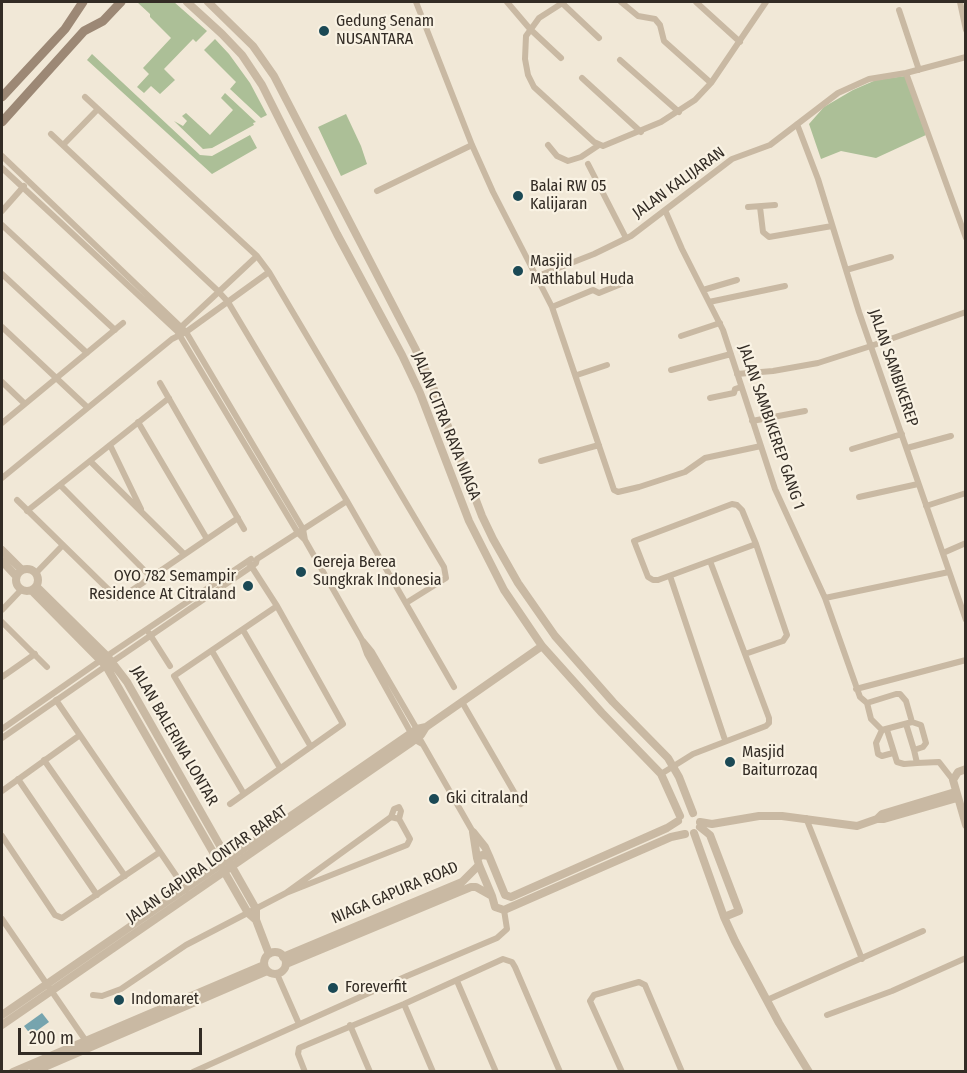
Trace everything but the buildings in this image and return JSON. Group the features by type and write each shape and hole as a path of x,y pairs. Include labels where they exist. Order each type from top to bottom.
{"main road":[{"path":"2,97 72,21 83,2"},
{"path":"2,122 84,31 103,21 121,2"},
{"path":"72,21 84,31"}],"street":[{"name":"JALAN CITRA RAYA NIAGA","path":"187,2 242,55 262,85 337,234 402,355 420,393 480,546 504,591 542,646 661,774 679,819 679,829 695,829 698,816 693,813 674,765 613,702 555,636 536,611 493,539 424,368 274,76 253,46 208,2"},
{"path":"416,2 472,145 552,307 614,490 618,492 639,487 685,472 705,458 760,446"},
{"path":"507,2 561,58"},
{"path":"599,38 562,2 547,12 531,29 525,41 525,59 534,87 599,145"},
{"path":"621,2 638,16 655,19 660,25 664,41 711,84"},
{"path":"696,2 740,42"},
{"path":"548,145 557,156 568,161 581,157 599,145 603,146 641,132 679,112 711,84 766,2"},
{"path":"960,2 966,30"},
{"path":"899,10 919,70"},
{"name":"JALAN KALIJARAN","path":"538,276 594,254 626,238 732,159 770,145 828,99 862,82 966,57"},
{"path":"620,60 679,112"},
{"path":"906,73 966,238"},
{"path":"582,78 641,132"},
{"path":"85,97 257,256 269,272 444,567 447,575 444,581 406,603"},
{"path":"63,145 98,109"},
{"name":"JALAN SAMBIKEREP","path":"797,124 818,179 871,346 966,620"},
{"path":"51,134 228,302 347,501 453,687"},
{"path":"378,191 472,145"},
{"path":"2,158 99,248 181,331 300,531 362,640 367,654 419,735 473,832 485,847 505,895 511,897 667,828 686,812 693,813"},
{"path":"588,164 626,238"},
{"path":"2,168 181,331"},
{"path":"2,211 29,181"},
{"path":"748,207 775,205"},
{"path":"760,207 763,232 769,237 832,226"},
{"name":"JALAN SAMBIKEREP GANG 1","path":"665,210 720,323 760,446 784,510 825,598 856,689 861,699 867,703 871,719 885,730"},
{"path":"2,225 115,330"},
{"path":"337,234 350,226"},
{"path":"94,254 99,248"},
{"path":"2,476 172,339 218,291 257,256"},
{"path":"846,270 891,257"},
{"path":"181,331 228,302 269,272"},
{"path":"2,274 87,353"},
{"path":"703,290 737,280"},
{"path":"552,307 594,290 599,293 626,282"},
{"path":"709,302 785,286"},
{"path":"737,374 806,366 871,346 966,312"},
{"path":"2,423 123,323"},
{"path":"681,336 720,323"},
{"path":"2,327 87,407"},
{"path":"671,370 730,354"},
{"path":"576,375 607,365"},
{"path":"2,382 25,404"},
{"path":"160,383 244,529"},
{"path":"711,398 734,393 735,389 741,387"},
{"path":"27,511 169,398"},
{"path":"752,421 805,411"},
{"path":"138,422 207,539"},
{"path":"852,449 902,434"},
{"path":"907,448 951,436"},
{"path":"110,445 144,515"},
{"path":"541,461 599,445"},
{"path":"90,461 184,555"},
{"path":"859,496 918,484"},
{"path":"60,485 151,577"},
{"path":"927,506 966,493"},
{"path":"17,500 114,597 122,597 238,518"},
{"path":"2,738 148,632 347,501"},
{"path":"745,654 783,641 787,635 756,544 742,510 732,504 634,541 648,577 653,580 670,576 756,544"},
{"path":"480,546 493,539"},
{"path":"943,552 966,543"},
{"path":"36,573 62,546"},
{"path":"2,550 19,573"},
{"path":"2,561 19,573"},
{"path":"661,774 693,754 769,723 710,561"},
{"path":"230,804 341,727 344,722 250,563"},
{"path":"29,569 36,573 39,582 34,589 26,592 21,590 16,584 19,573 29,569"},
{"path":"825,598 949,572"},
{"path":"670,576 725,740"},
{"name":"JALAN BALERINA LONTAR","path":"34,589 107,661 130,697 252,911"},
{"path":"2,610 21,590"},
{"path":"244,794 174,676 277,606"},
{"path":"2,622 47,666"},
{"path":"243,630 311,747"},
{"path":"148,632 170,666"},
{"name":"JALAN GAPURA LONTAR BARAT","path":"2,1015 49,987 419,735 542,646"},
{"path":"212,651 280,768"},
{"path":"2,677 35,654"},
{"path":"856,689 966,660"},
{"path":"2,729 107,661"},
{"path":"867,703 896,694 900,694 906,701 917,763"},
{"path":"56,700 188,892"},
{"path":"462,702 521,804"},
{"path":"602,713 613,702"},
{"path":"25,712 30,718"},
{"path":"893,753 882,756 878,754 876,743 885,730 909,723 921,725 926,743 923,747 914,750"},
{"path":"885,730 893,753 900,764 939,762 953,780 966,825"},
{"path":"2,791 80,735"},
{"path":"44,760 125,876"},
{"path":"953,780 958,772 966,769"},
{"path":"18,779 97,895"},
{"path":"473,832 478,862 495,907 504,910 671,837 712,824 759,816 806,818 857,826 877,819 882,814 956,795"},
{"path":"93,995 102,996 121,989 186,945 286,893 407,845 410,839 399,819 401,811 399,807 394,809 391,817 286,893"},
{"path":"391,817 399,819"},
{"path":"806,818 862,959"},
{"path":"695,829 710,835 739,911 724,917"},
{"path":"695,829 724,917 767,1000 809,1071"},
{"path":"2,836 58,917 64,918 160,852"},
{"name":"NIAGA GAPURA ROAD","path":"285,960 462,882 471,876 482,855 489,856"},
{"name":"NIAGA GAPURA ROAD","path":"285,960 471,887 476,887 492,896"},
{"path":"193,1071 497,939 507,929 504,910"},
{"path":"252,911 269,954"},
{"path":"2,919 88,1044"},
{"path":"767,1000 923,931"},
{"path":"265,968 265,958 269,954 277,953 285,960 283,970 277,974"},
{"path":"827,1015 891,992 966,958"},
{"path":"305,1071 298,1049 503,959 512,962 560,1071"},
{"path":"33,1071 88,1044 265,968 277,974 299,1024"},
{"path":"457,981 496,1071"},
{"path":"622,1071 590,1000 594,995 639,982 645,985 682,1071"},
{"name":"JALAN GAPURA LONTAR BARAT","path":"2,1025 49,987"},
{"path":"404,1004 434,1071"},
{"path":"350,1025 370,1071"},
{"path":"13,1071 88,1044"}],"green space":[{"path":"137,2 174,2 207,31 196,42 193,39 164,69 175,80 160,94 151,86 144,93 137,87 149,74 143,68 171,38"},
{"path":"215,39 250,83 267,115 261,118 230,89 236,82 204,50"},
{"path":"92,54 200,155 212,156 250,135 257,148 212,174 87,60"},
{"path":"905,76 926,135 876,158 841,151 821,159 809,124 824,107 876,80"},
{"path":"225,93 256,122 212,148 203,149 174,121 183,126 187,121 182,116 186,113 210,135 233,110 221,98"},
{"path":"346,114 367,164 341,176 318,127"}],"water":[{"path":"42,1013 49,1022 31,1035 24,1026"}],"place":[{"name":"Gedung Senam NUSANTARA","path":"324,31"},
{"name":"Balai RW 05 Kalijaran","path":"518,196"},
{"name":"Masjid Mathlabul Huda","path":"518,271"},
{"name":"Gereja Berea Sungkrak Indonesia","path":"301,572"},
{"name":"OYO 782 Semampir Residence At Citraland","path":"248,586"},
{"name":"Masjid Baiturrozaq","path":"730,762"},
{"name":"Gki citraland","path":"434,799"},
{"name":"Foreverfit","path":"333,988"},
{"name":"Indomaret","path":"119,1000"}]}
